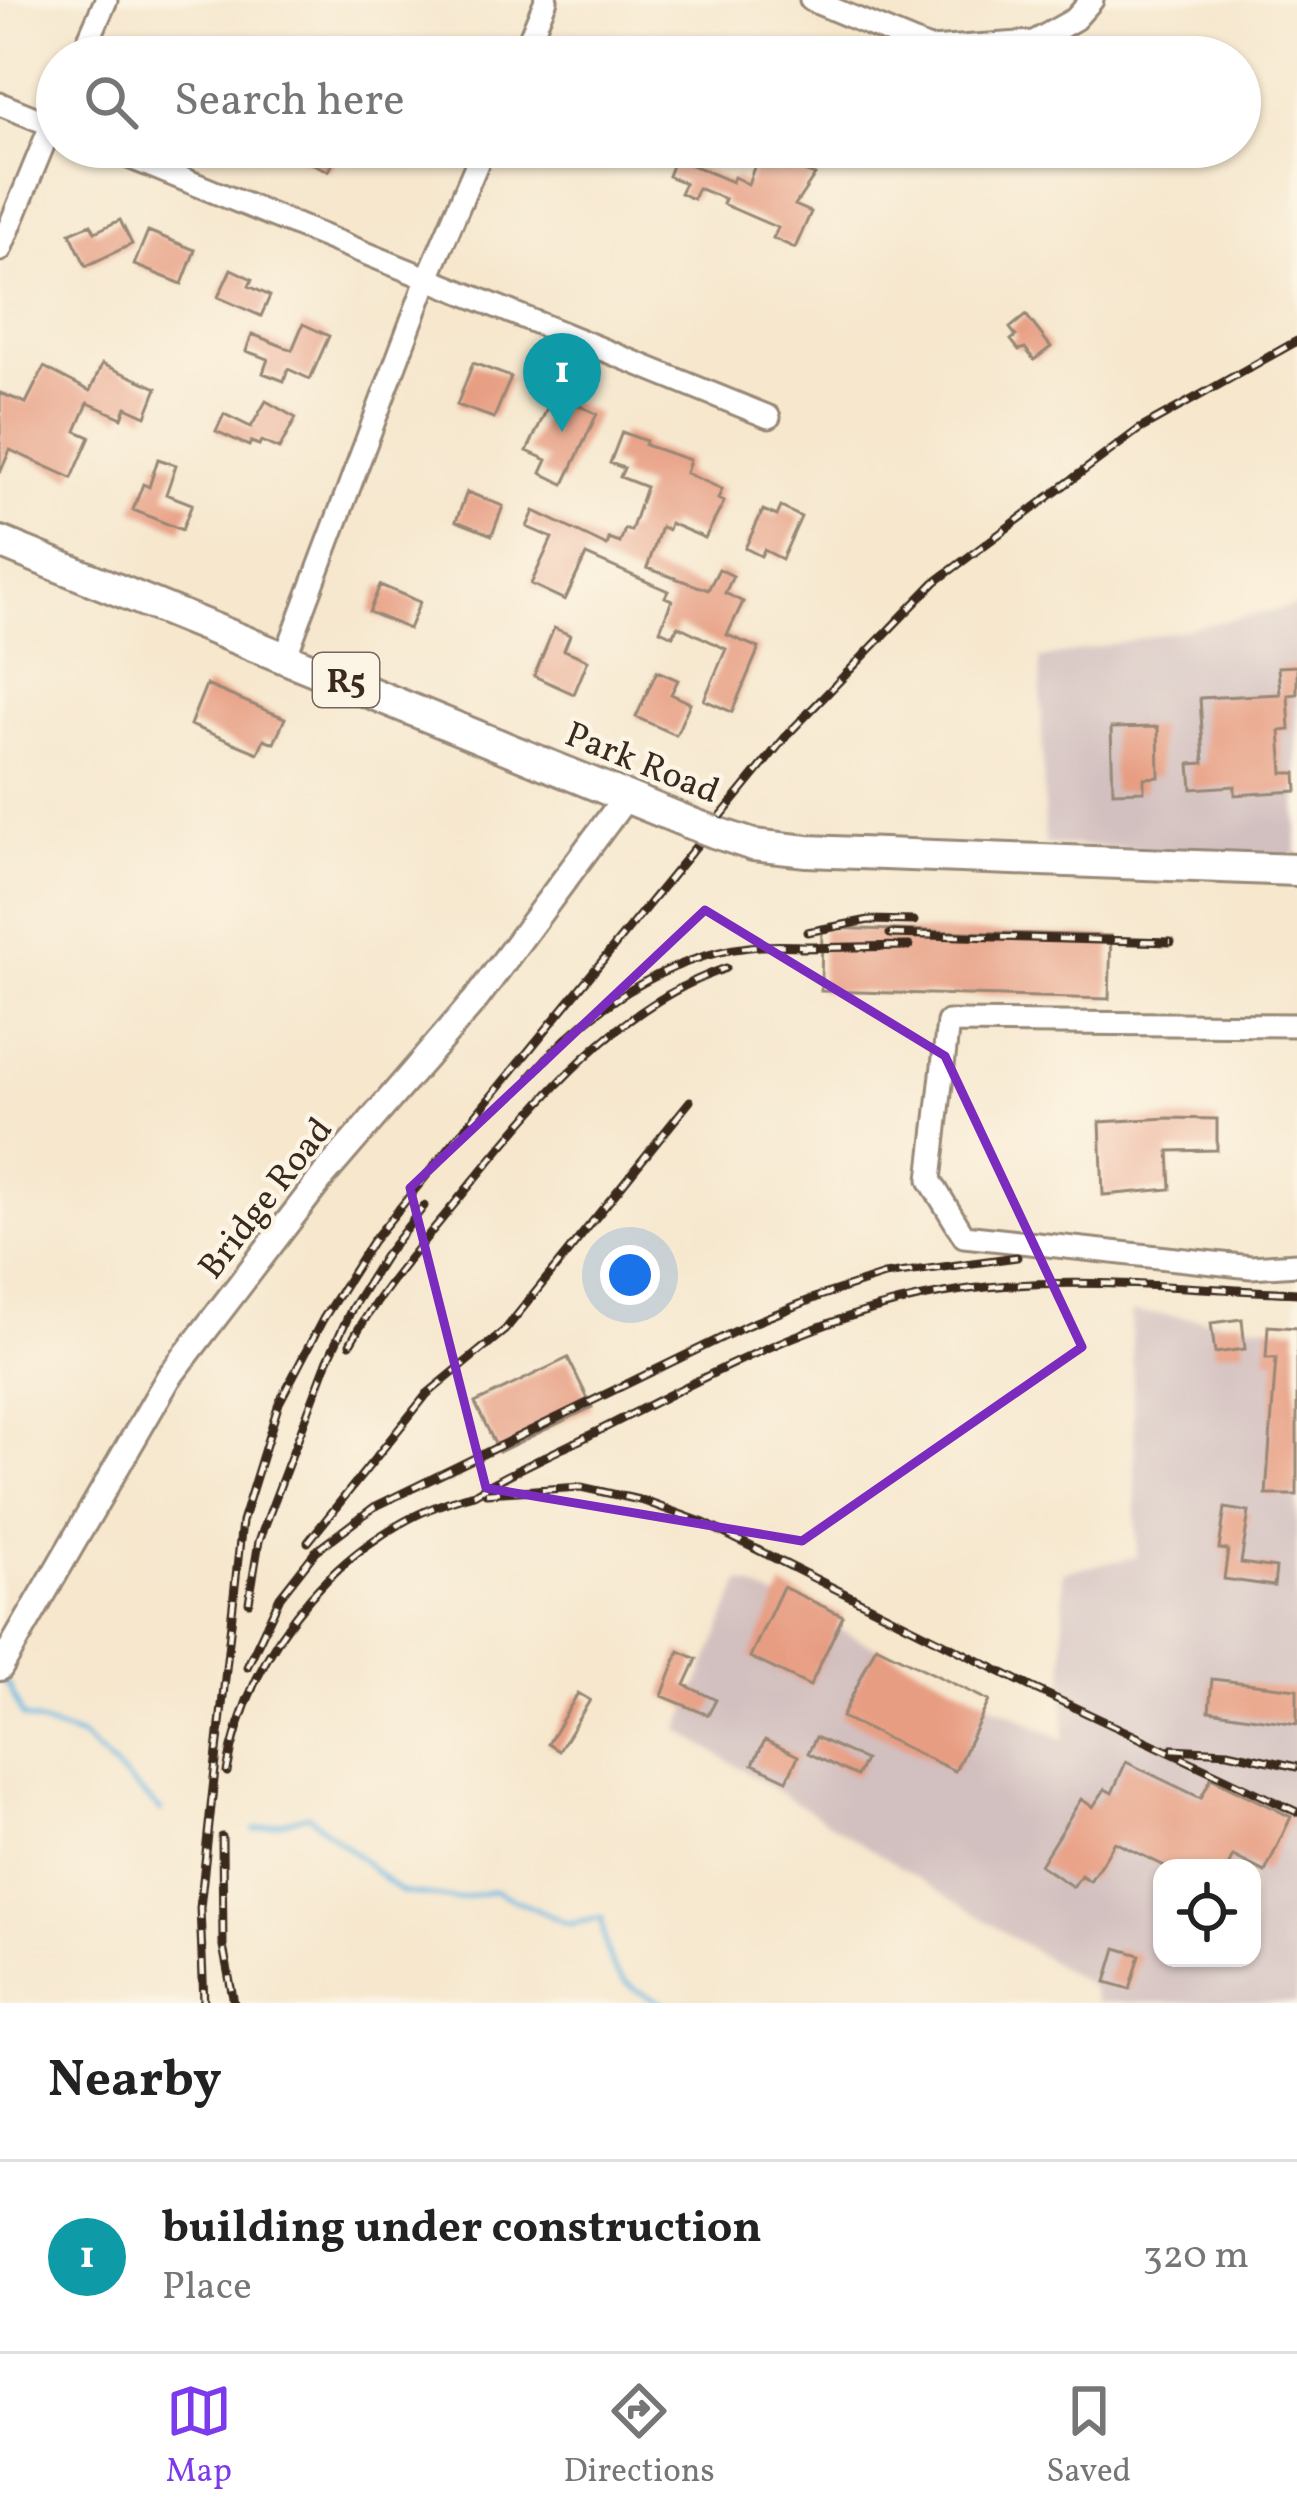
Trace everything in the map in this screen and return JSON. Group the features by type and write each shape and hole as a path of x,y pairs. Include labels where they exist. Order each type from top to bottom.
{"highway":[{"name":"Park Road","path":"0,542 286,655 625,798 753,845 1297,870"}],"main road":[{"name":"Bridge Road","path":"3,1662 170,1377 324,1175 476,999 625,798"}],"street":[{"path":"90,36 106,0"},
{"path":"531,36 546,0"},
{"path":"811,0 896,36"},
{"path":"1045,36 1076,19 1092,0"},
{"path":"0,104 36,115"},
{"path":"0,250 36,166"},
{"path":"155,168 769,417"},
{"path":"286,655 427,280 475,168"},
{"path":"1297,1024 948,1022 930,1180 964,1236 1251,1267 1297,1264"}],"highlighted area":[{"path":"705,910 945,1056 1082,1347 802,1541 486,1488 410,1188"}],"shaded area":[{"path":"1297,606 1297,859 1045,844 1040,659"},
{"path":"1131,1312 1297,1328 1297,2003 1097,2003 1092,1987 679,1730 741,1581 1065,1740 1063,1572 1137,1557"}],"building":[{"path":"671,168 699,168 748,184 754,168 796,168 815,175 795,205 811,212 795,248 773,238 778,228 698,188 693,199 680,193 685,183 668,176"},
{"path":"120,220 132,244 86,266 70,233 91,224 95,232"},
{"path":"148,231 195,250 182,284 134,265"},
{"path":"231,269 252,279 249,286 270,296 261,316 218,297"},
{"path":"1026,315 1051,347 1034,360 1011,340 1016,336 1010,328"},
{"path":"303,324 329,336 310,379 288,369 284,381 263,373 268,359 246,351 252,334 292,350"},
{"path":"473,363 511,377 494,418 457,405"},
{"path":"102,364 157,388 146,416 126,407 122,418 88,403 76,431 90,437 72,478 10,450 0,473 0,393 26,403 44,367 90,391"},
{"path":"554,394 597,414 564,484 541,473 547,460 527,451"},
{"path":"266,401 296,418 279,449 261,441 249,446 216,431 224,414 251,427"},
{"path":"622,432 690,460 686,473 722,489 718,499 724,502 705,538 670,523 668,530 661,527 647,568 708,590 719,569 733,576 725,593 743,602 727,635 759,648 732,712 704,700 726,649 678,626 673,636 660,630 672,600 665,597 668,591 586,555 565,600 531,584 552,538 527,527 534,511 607,546 609,539 620,543 625,529 631,531 646,487 620,477 624,468 610,463"},
{"path":"158,459 176,465 166,494 192,504 182,530 133,510 143,484 149,487"},
{"path":"467,492 503,506 492,535 456,521"},
{"path":"781,507 801,517 782,559 745,548 763,510 777,516"},
{"path":"380,585 420,602 409,629 369,612"},
{"path":"554,628 570,635 564,650 588,660 574,694 534,676"},
{"path":"1297,666 1297,694 1288,695 1290,730 1280,731 1283,773 1296,773 1297,791 1235,795 1235,786 1192,789 1190,764 1204,763 1200,698 1280,694 1278,667"},
{"path":"657,671 678,680 671,694 690,703 676,735 636,717"},
{"path":"206,685 285,718 274,743 264,739 258,753 190,725"},
{"path":"1158,727 1159,777 1144,778 1144,791 1113,792 1111,728"},
{"path":"822,928 1111,936 1109,999 821,991"},
{"path":"1217,1119 1217,1150 1169,1151 1171,1189 1103,1195 1100,1122"},
{"path":"1242,1319 1245,1349 1215,1353 1211,1323"},
{"path":"1268,1326 1297,1328 1297,1495 1266,1495 1276,1358 1266,1358"},
{"path":"568,1358 592,1407 499,1452 475,1403"},
{"path":"1225,1508 1249,1512 1241,1563 1276,1568 1274,1586 1224,1579 1228,1550 1219,1549"},
{"path":"783,1587 843,1616 810,1686 750,1657"},
{"path":"876,1646 989,1701 955,1771 842,1717"},
{"path":"679,1651 697,1659 685,1685 716,1700 708,1715 662,1696"},
{"path":"1212,1679 1297,1689 1297,1724 1209,1711"},
{"path":"578,1693 590,1700 559,1751 548,1744"},
{"path":"816,1737 865,1760 857,1776 808,1753"},
{"path":"765,1740 798,1756 787,1780 753,1764"},
{"path":"1126,1762 1201,1798 1211,1778 1291,1817 1265,1872 1261,1859 1153,1860 1115,1842 1090,1881 1081,1875 1073,1887 1040,1865 1081,1799 1093,1807 1105,1789 1112,1793"},
{"path":"1116,1948 1140,1955 1130,1989 1106,1982"}],"waterway":[{"path":"0,1680 8,1684 23,1717 82,1737 161,1811"},
{"path":"254,1830 308,1815 401,1892 457,1899 495,1891 569,1924 602,1918 606,1950 617,1973 636,1990 665,2003"}],"railway":[{"path":"204,2003 200,1908 242,1522 279,1403 323,1319 372,1242 788,734 935,582 1138,430 1297,341"},
{"path":"807,932 869,920 914,921"},
{"path":"890,934 1171,942"},
{"path":"531,1076 601,1010 657,975 718,953 757,946 814,946"},
{"path":"801,948 909,946"},
{"path":"350,1344 414,1253 544,1098 645,1009 726,968"},
{"path":"308,1542 427,1394 505,1330 690,1101"},
{"path":"249,1602 259,1541 327,1362 352,1308 424,1206"},
{"path":"247,1667 280,1597 316,1551 374,1507 748,1325 820,1296 884,1275 1017,1257"},
{"path":"227,1772 238,1725 281,1636 346,1562 385,1533 428,1510 474,1494 753,1354 888,1305 987,1287 1103,1283 1297,1293"},
{"path":"486,1493 581,1487 644,1501 704,1523 1031,1687 1297,1812"},
{"path":"1172,1749 1228,1752 1297,1767"},
{"path":"222,1837 223,1946 234,2003"}],"place":[{"name":"building under construction","path":"562,432"}]}
